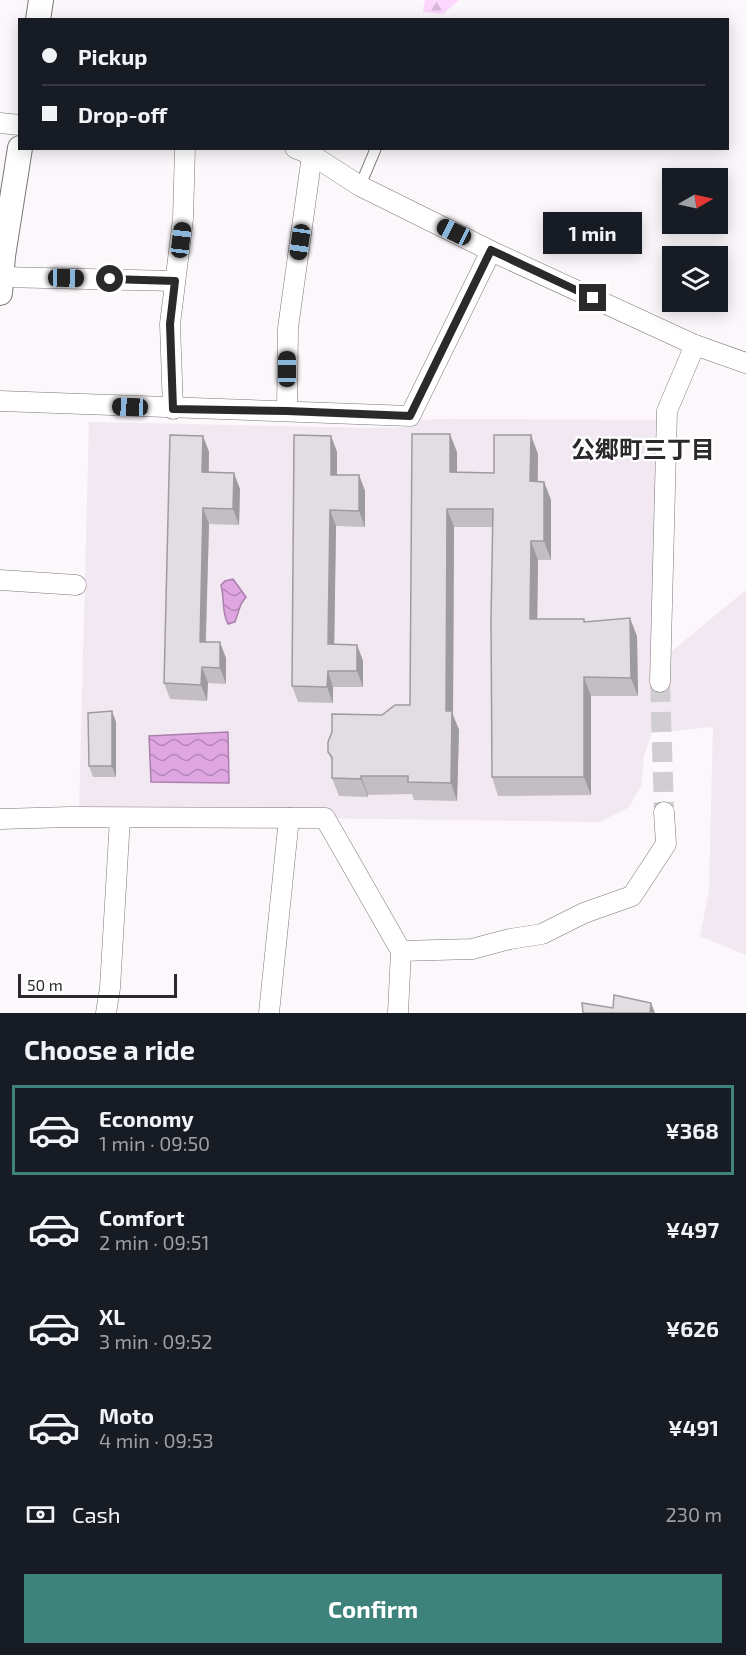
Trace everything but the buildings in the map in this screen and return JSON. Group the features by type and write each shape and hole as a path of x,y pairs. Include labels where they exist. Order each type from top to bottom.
{"street":[{"path":"38,18 41,0"},
{"path":"0,123 18,125"},
{"path":"20,150 1,271 175,281"},
{"path":"173,409 170,324 183,219 185,150"},
{"path":"287,411 288,328 304,152 360,186 491,250 695,345 746,363"},
{"path":"0,401 410,416 491,250"},
{"path":"660,682 666,411 695,345"},
{"path":"0,580 76,585"},
{"path":"401,951 472,949 510,939 542,934 584,913 632,896 666,844 664,812"},
{"path":"106,1013 110,988 120,818"},
{"path":"269,1013 289,818"},
{"path":"0,819 325,818 401,951 398,1013"}],"lane":[{"path":"360,186 375,150"}],"shaded area":[{"path":"420,420 659,420 657,430 655,701 667,687 667,655 746,590 746,955 700,936 709,891 713,727 652,733 644,756 641,786 629,807 600,822 81,815 79,811 89,422 368,428 413,427"}],"green space":[{"path":"425,0 459,0 443,14 423,12"}],"water":[{"path":"233,579 246,597 235,622 228,624 221,585"},
{"path":"228,732 229,783 151,782 149,736"}],"tunnel":[{"path":"660,682 664,812"}],"district":[{"name":"公郷町三丁目","path":"643,450"}],"route":[{"path":"110,279 175,281 170,324 173,409 410,416 491,250 593,298"}]}
